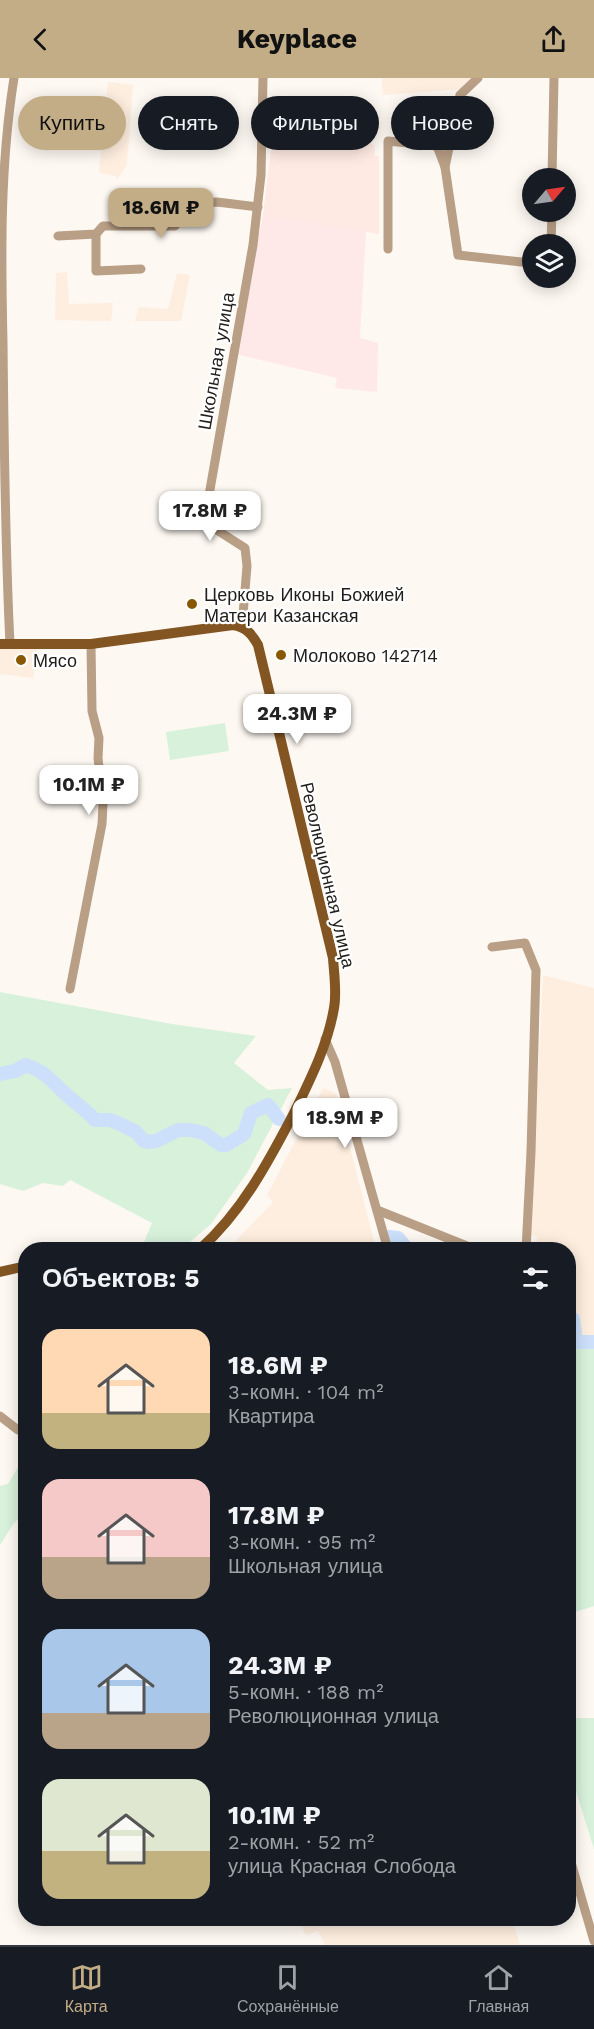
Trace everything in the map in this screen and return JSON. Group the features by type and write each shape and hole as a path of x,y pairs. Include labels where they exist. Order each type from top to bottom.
{"main road":[{"path":"5,644 91,644 218,626 242,627"},
{"name":"Революционная улица","path":"208,1242 240,1204 274,1152 319,1061 334,1007 333,958 258,645 254,637 242,627"},
{"path":"0,1272 18,1266"}],"street":[{"path":"5,644 0,211 14,78"},
{"name":"Школьная улица","path":"242,627 247,566 245,549 209,525 204,518 258,207 263,78"},
{"path":"445,167 460,95 478,78"},
{"path":"552,168 554,78"},
{"path":"388,249 388,141 437,146 445,167 458,255 522,260"},
{"path":"141,269 96,271 96,234 103,225 176,226 192,204 217,202 258,207"},
{"path":"58,236 96,234"},
{"path":"70,989 102,824 99,738 92,711 91,644"},
{"path":"492,947 525,943 536,970 526,1242"},
{"path":"325,1040 335,1062 386,1242"},
{"path":"377,1210 457,1242"},
{"path":"0,1416 18,1430"},
{"path":"576,1879 594,1941"}],"shaded area":[{"path":"382,78 472,78 464,89 383,95"},
{"path":"108,82 133,85 127,164 117,180 116,176 99,173 101,150 126,150 126,96 107,96"},
{"path":"271,150 375,150 375,156 379,156 379,234 263,215"},
{"path":"263,215 366,231 360,338 378,343 377,392 335,388 337,378 235,354"},
{"path":"67,272 69,304 113,303 111,321 55,320 56,273"},
{"path":"177,273 190,275 181,321 135,321 139,307 168,309"},
{"path":"0,648 37,649 33,678 0,674"},
{"path":"543,975 594,988 594,1339 578,1340 576,1242 537,1242 537,1236 530,1235"},
{"path":"323,1088 336,1093 374,1242 235,1242 273,1202 267,1195"},
{"path":"302,1926 515,1926 520,1945 325,1945 318,1931 306,1935"}],"green space":[{"path":"225,723 229,751 170,760 166,732"},
{"path":"0,992 172,1024 256,1036 234,1063 268,1090 292,1088 247,1173 211,1224 190,1242 144,1242 152,1223 70,1180 63,1186 43,1183 23,1191 0,1184"},
{"path":"576,1315 578,1340 594,1339 594,1606 576,1612"},
{"path":"18,1467 18,1519 0,1545 0,1486 8,1484"},
{"path":"576,1718 594,1718 594,1849 576,1791"}],"waterway":[{"path":"0,1074 15,1071 26,1065 34,1068 50,1079 95,1120 110,1120 120,1124 149,1142 178,1130 190,1130 204,1133 221,1145 226,1145 244,1134 251,1113 268,1105 279,1119"},
{"path":"389,1237 398,1238 401,1242"},
{"path":"576,1342 594,1342"}],"place":[{"name":"Церковь Иконы Божией Матери Казанская","path":"192,604"},
{"name":"Молоково 142714","path":"281,655"},
{"name":"Мясо","path":"21,660"}]}
